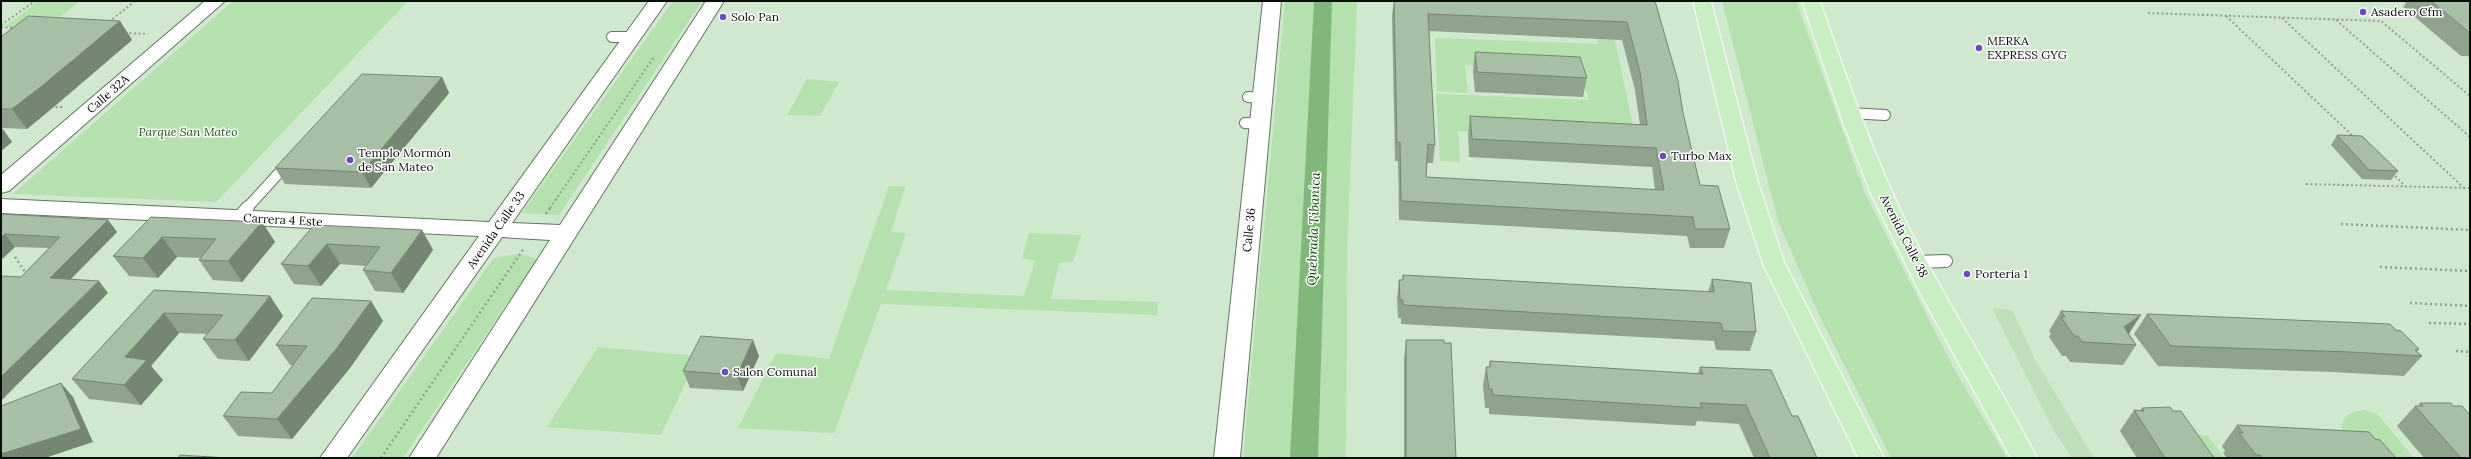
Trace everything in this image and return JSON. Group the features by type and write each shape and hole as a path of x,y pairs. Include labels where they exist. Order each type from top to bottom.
{"main road":[{"path":"1702,1 1746,182 1774,264 1871,458"},
{"name":"Avenida Calle 38","path":"1811,1 1849,113 1882,194 1916,262 2024,458"}],"street":[{"name":"Calle 32A","path":"1,186 216,1"},
{"name":"Avenida Calle 33","path":"333,458 496,230 622,37 658,1"},
{"path":"422,458 715,1"},
{"name":"Calle 36","path":"1227,458 1252,123 1255,97 1272,1"},
{"name":"Carrera 4 Este","path":"1,206 154,219 238,218 565,233"}],"lane":[{"path":"1849,113 1885,115"},
{"path":"238,218 297,153"},
{"path":"1916,262 1946,261"}],"path":[{"path":"1,26 35,1"},
{"path":"108,23 135,1"},
{"path":"2148,12 2381,21 2470,96"},
{"path":"2226,16 2359,142"},
{"path":"2281,18 2464,188"},
{"path":"2335,20 2470,137"},
{"path":"1,26 18,28"},
{"path":"119,33 148,34"},
{"path":"47,107 62,107"},
{"path":"2388,169 2405,186"},
{"path":"2306,184 2470,188"},
{"path":"2341,224 2470,230"},
{"path":"15,256 28,276"},
{"path":"2380,267 2470,271"},
{"path":"2410,303 2470,306"},
{"path":"2429,322 2470,324"},
{"path":"2456,351 2470,352"}],"shaded area":[{"path":"1992,308 2012,310 2036,361 2094,458 2072,458 2054,431"}],"green space":[{"path":"39,1 80,1 45,29 4,27"},
{"name":"Parque San Mateo","path":"233,1 408,1 216,202 13,194"},
{"path":"673,1 702,1 559,215 522,213"},
{"path":"1285,1 1357,1 1347,255 1346,458 1243,458"},
{"path":"1722,1 1796,1 1865,193 1954,369 2007,458 1891,458 1821,319 1778,221"},
{"path":"1592,17 1610,17 1636,140 1458,131 1460,162 1440,161 1436,94 1589,100 1582,73 1465,65 1468,93 1437,91 1435,38 1598,44"},
{"path":"807,79 839,82 820,116 787,115"},
{"path":"889,186 905,187 891,232 906,233 886,290 1024,296 1035,261 1022,258 1029,233 1081,235 1073,262 1059,263 1051,299 1158,302 1157,315 881,304 834,433 738,428 776,353 829,359"},
{"path":"520,254 537,259 403,458 352,458 494,258"},
{"path":"598,347 698,356 661,435 547,427"},
{"path":"2364,410 2378,415 2414,458 2367,458 2341,427 2344,419 2349,414"},
{"path":"2182,434 2208,436 2224,458 2199,458"}],"building":[{"path":"1394,1 1655,1 1678,81 1683,113 1700,185 1718,186 1730,229 1695,229 1693,217 1401,201 1400,142 1397,143","holes":["1428,14 1627,22 1640,72 1647,125 1470,116 1472,139 1656,148 1664,190 1426,177 1428,144 1435,145"]},
{"path":"2431,1 2470,1 2470,33"},
{"path":"28,16 120,21 12,109 1,109 1,37"},
{"path":"1475,52 1580,57 1587,78 1477,72"},
{"name":"Templo Mormón de San Mateo","path":"362,74 442,77 362,172 275,168"},
{"path":"2337,135 2362,136 2398,171 2369,170"},
{"path":"1,214 108,220 50,278 99,281 1,377 1,276 21,277 60,237 5,234 1,238"},
{"path":"151,217 262,222 228,261 199,260 216,239 162,237 143,258 113,256"},
{"path":"314,225 422,230 391,273 363,270 380,247 327,244 308,266 281,264"},
{"path":"1403,275 1714,292 1712,279 1751,283 1756,332 1723,331 1721,323 1403,305 1403,300 1400,300 1399,280 1403,280"},
{"path":"154,290 270,296 235,340 203,339 223,315 164,313 125,357 147,360 124,385 72,379"},
{"path":"312,298 371,301 337,348 277,419 223,416 241,392 272,393 307,346 276,345"},
{"path":"2061,311 2141,315 2124,327 2136,345 2082,342 2078,336 2074,336 2061,317 2065,317"},
{"path":"2147,314 2390,324 2396,330 2401,331 2419,349 2415,350 2422,356 2171,346"},
{"path":"701,336 753,340 737,375 683,371"},
{"path":"1406,340 1444,340 1444,343 1451,343 1456,458 1406,458"},
{"path":"1490,361 1703,374 1700,367 1771,370 1792,416 1798,416 1817,458 1770,458 1746,405 1700,403 1702,408 1493,395 1492,389 1489,389 1486,367 1490,367"},
{"path":"61,383 81,429 1,454 1,406"},
{"path":"2420,403 2451,403 2453,406 2462,406 2470,415 2470,458 2461,458 2415,406 2423,406"},
{"path":"2170,407 2173,411 2181,411 2214,458 2165,458 2134,410 2144,411 2142,408"},
{"path":"2237,425 2369,432 2375,439 2380,440 2396,458 2262,458 2260,455 2256,455 2239,433 2243,433"},
{"path":"180,455 227,458 178,458"}],"waterway":[{"name":"Quebrada Tibaníca","path":"1304,458 1323,1"}],"place":[{"name":"Asadero Cfm","path":"2363,12"},
{"name":"Solo Pan","path":"723,17"},
{"name":"MERKA EXPRESS GYG","path":"1979,48"},
{"name":"Turbo Max","path":"1663,156"},
{"name":"Templo Mormón de San Mateo","path":"350,160"},
{"name":"Porteria 1","path":"1967,274"},
{"name":"Salon Comunal","path":"725,372"}]}
